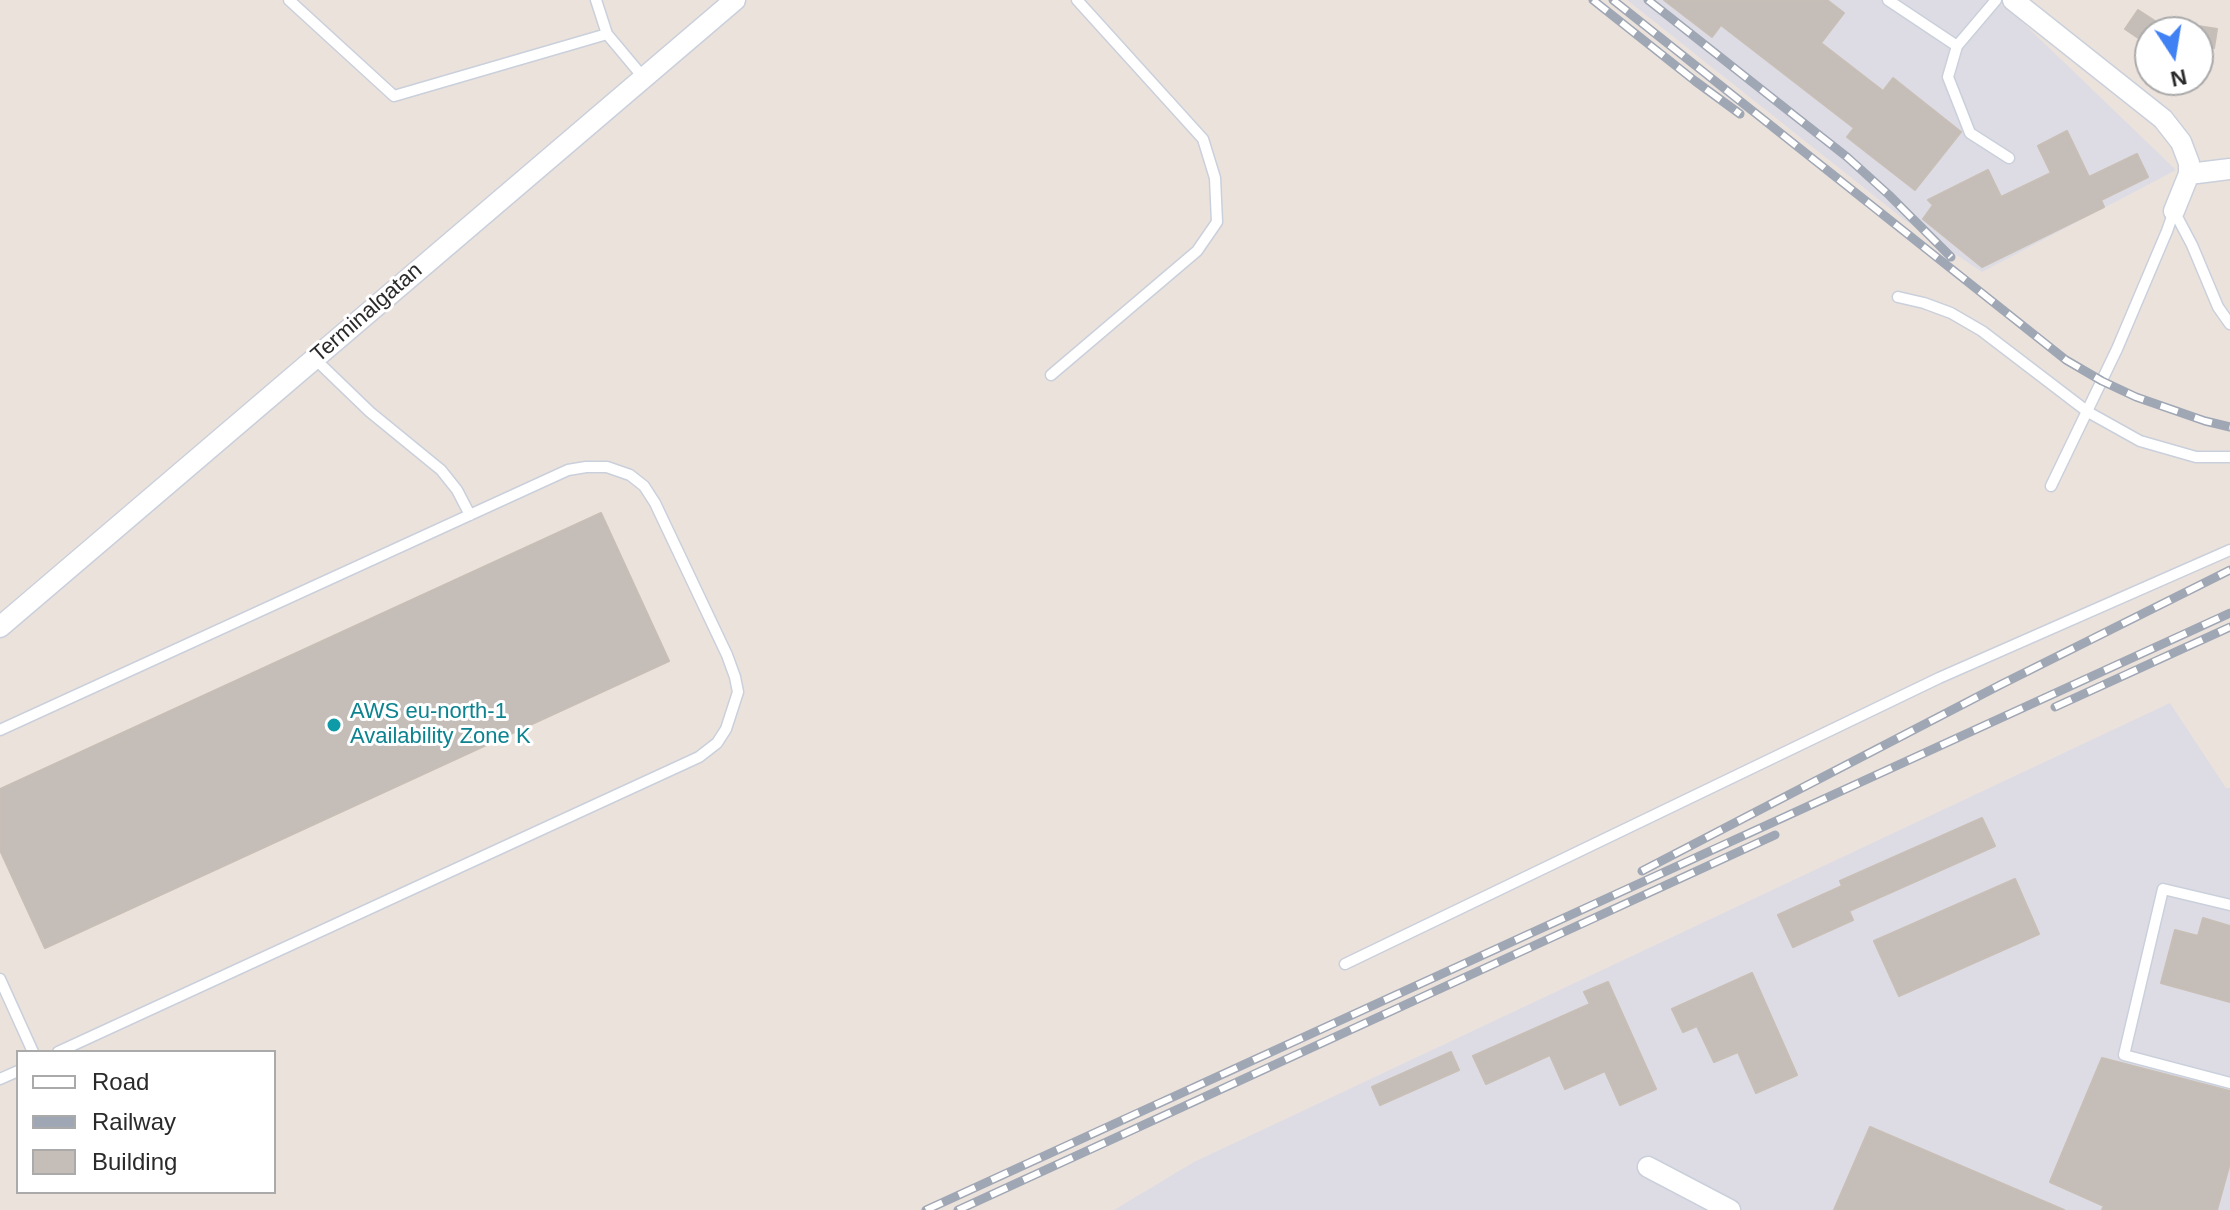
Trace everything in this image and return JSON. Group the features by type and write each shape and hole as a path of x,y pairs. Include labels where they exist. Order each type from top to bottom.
{"street":[{"name":"Terminalgatan","path":"0,627 735,0"},
{"path":"2013,0 2163,119 2181,142 2189,163 2189,174 2174,211"},
{"path":"2189,174 2230,169"},
{"path":"1648,1167 1730,1210"}],"lane":[{"path":"289,0 394,96 607,34"},
{"path":"596,0 607,34 643,77"},
{"path":"1051,375 1197,251 1217,222 1215,178 1203,139 1077,0"},
{"path":"1888,0 1957,46"},
{"path":"1996,0 1957,46 1948,77 1970,133 2009,158"},
{"path":"2174,211 2218,307 2230,324"},
{"path":"2051,486 2088,412 2174,211"},
{"path":"1898,297 1951,313 2088,412 2140,441 2196,457 2230,457"},
{"path":"315,359 370,412 441,470 457,490 470,515"},
{"path":"0,730 568,470 607,467 630,475 644,486 655,503 727,655 738,692 726,729 717,743 699,757 62,1050"},
{"path":"1345,964 1939,678 2230,550"},
{"path":"2230,905 2163,889 2124,1055 2230,1083"},
{"path":"0,979 32,1050"}],"shaded area":[{"path":"1627,0 1995,0 2015,15 2176,170 1982,272 1906,221"},
{"path":"2170,703 2226,788 2230,788 2230,1210 1114,1210 1194,1162"}],"building":[{"path":"1664,0 1827,0 1844,13 1821,43 1883,91 1893,78 1961,132 1915,190 1847,137 1854,128 1721,25 1712,37"},
{"path":"2138,10 2147,16 2134,16 2134,35 2125,29"},
{"path":"2067,131 2089,177 2137,154 2148,177 2101,200 2104,207 1982,267 1923,219 1933,205 1928,200 1988,170 2001,197 2051,173 2038,146"},
{"name":"AWS eu-north-1 Availability Zone K","path":"601,513 669,661 45,948 0,850 0,789"},
{"path":"1982,818 1995,846 1849,911 1853,920 1793,947 1778,915 1842,886 1840,881"},
{"path":"2015,879 2039,934 1899,996 1874,941"},
{"path":"2203,918 2230,926 2230,1002 2161,983 2175,930 2198,936"},
{"path":"1752,973 1797,1075 1756,1093 1738,1052 1714,1062 1697,1026 1683,1032 1672,1009"},
{"path":"1608,982 1656,1089 1620,1105 1605,1071 1565,1089 1550,1055 1486,1084 1473,1056 1590,1004 1584,992"},
{"path":"1451,1052 1459,1070 1380,1105 1372,1087"},
{"path":"2102,1058 2230,1091 2230,1163 2217,1210 2102,1210 2104,1206 2050,1182"},
{"path":"1870,1127 2064,1210 1834,1210"}],"railway":[{"path":"1593,0 1740,114"},
{"path":"1613,0 2066,360 2136,397 2230,427"},
{"path":"1648,0 1847,157 1951,257"},
{"path":"1642,871 2002,684 2230,570"},
{"path":"926,1210 2230,613"},
{"path":"2055,707 2230,627"},
{"path":"958,1210 1775,835"}],"place":[{"name":"AWS eu-north-1 Availability Zone K","path":"334,725"}]}
